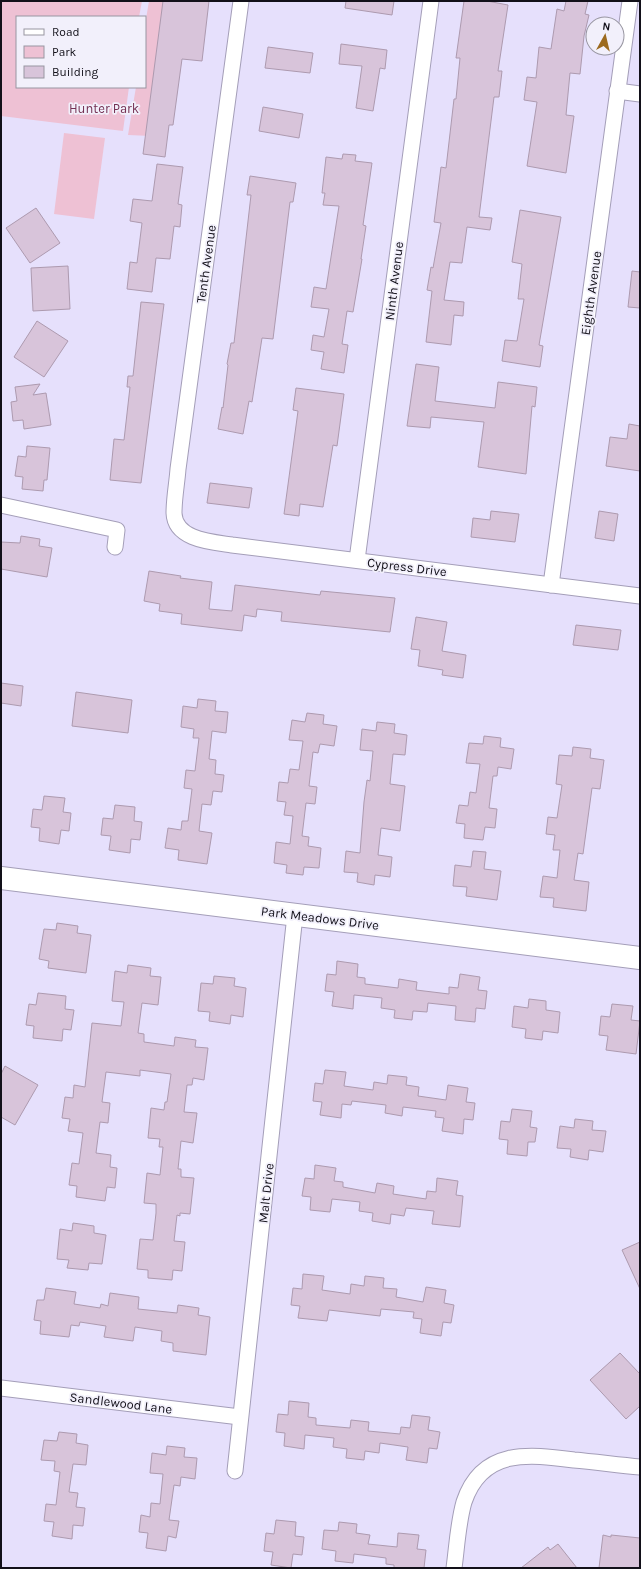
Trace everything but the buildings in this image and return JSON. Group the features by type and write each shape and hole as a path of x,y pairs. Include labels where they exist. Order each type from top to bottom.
{"street":[{"name":"Tenth Avenue","path":"179,526 174,514 178,469 241,1"},
{"name":"Ninth Avenue","path":"357,560 431,1"},
{"name":"Eighth Avenue","path":"551,585 630,1"},
{"path":"617,91 640,94"},
{"path":"1,504 117,530 114,547"},
{"name":"Cypress Drive","path":"179,526 191,537 200,540 640,596"},
{"name":"Park Meadows Drive","path":"1,878 640,958"},
{"name":"Malt Drive","path":"235,1471 295,915"},
{"name":"Sandlewood Lane","path":"1,1388 240,1417"},
{"path":"454,1568 464,1501 472,1486 483,1471 498,1461 516,1456 534,1455 640,1468"}],"green space":[{"name":"Hunter Park","path":"1,1 142,1 139,16 16,16 16,88 129,88 123,131 1,116"},
{"path":"149,1 164,1 151,136 128,135 136,88 146,88 146,19"},
{"path":"64,133 105,138 94,219 54,214"}]}
